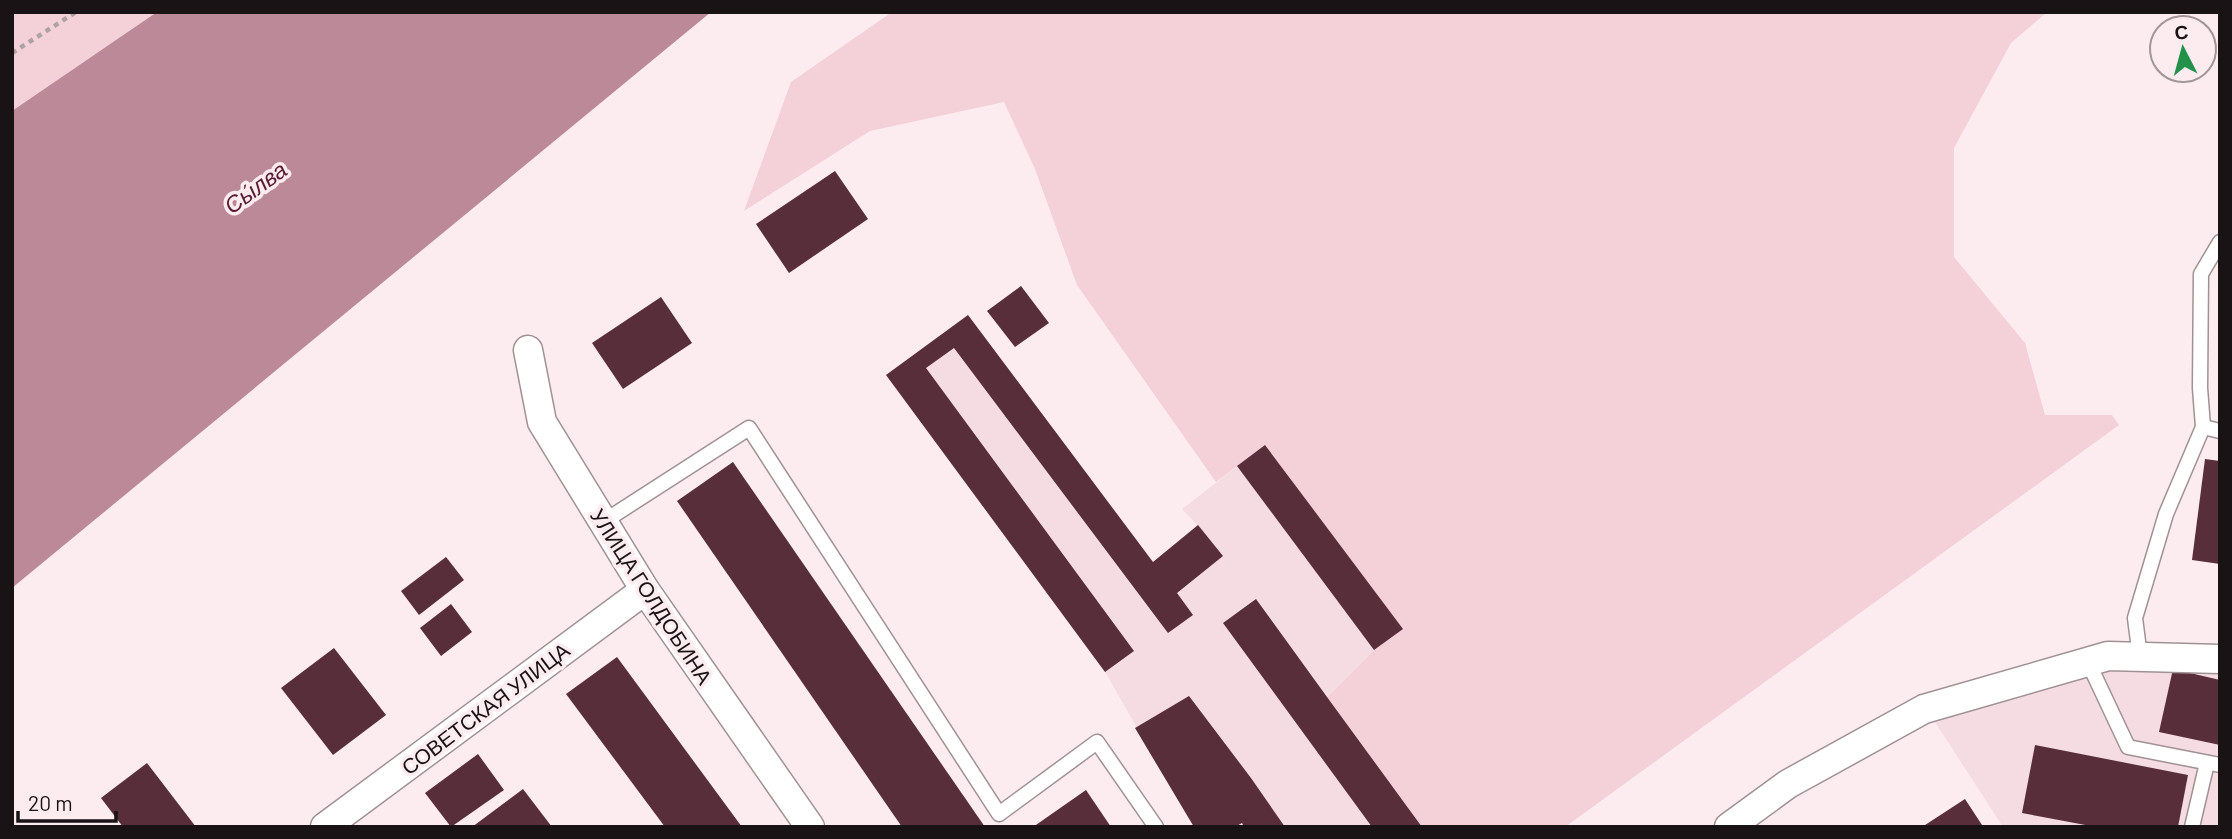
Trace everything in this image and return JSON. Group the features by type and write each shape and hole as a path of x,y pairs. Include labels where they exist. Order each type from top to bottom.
{"street":[{"name":"УЛИЦА ГОЛДОБИНА","path":"528,350 542,422 645,590 810,827"},
{"name":"СОВЕТСКАЯ УЛИЦА","path":"325,827 645,590"},
{"path":"1729,827 1788,784 1924,709 2089,664 2108,656 2220,659"}],"lane":[{"path":"2140,657 2135,618 2166,514 2203,427 2200,388 2201,274 2220,242"},
{"path":"2203,427 2220,431"},
{"path":"603,522 749,428 999,814 1097,741 1156,827"},
{"path":"2089,664 2128,747 2213,764 2192,827"}],"path":[{"path":"12,53 76,12"}],"shaded area":[{"path":"12,12 157,12 12,111"},
{"path":"892,12 2047,12 2011,43 1954,148 1954,257 2025,343 2045,415 2112,415 2119,425 1565,827 1422,827 1327,697 1374,650 1402,628 1265,445 1216,482 1077,285 1035,169 1004,102 870,131 744,211 791,82"},
{"path":"968,315 1153,562 1198,526 1182,509 1265,445 1403,629 1374,650 1327,697 1422,827 1244,827 1241,823 1235,827 1194,827 1105,672 886,375"},
{"path":"2113,662 2220,666 2220,827 2003,827 1933,719"}],"water":[{"name":"Сы́лва","path":"157,12 711,12 12,588 12,111"}],"building":[{"path":"835,171 868,219 789,273 756,224"},
{"path":"1021,286 1049,323 1015,347 987,311"},
{"path":"661,297 692,343 623,389 592,343"},
{"path":"968,315 1153,562 1198,525 1223,556 1177,593 1193,615 1168,633 954,348 926,368 1134,651 1105,672 886,375"},
{"path":"1265,445 1403,629 1374,650 1237,466"},
{"path":"2205,459 2220,461 2220,564 2192,560"},
{"path":"733,462 985,827 902,827 677,501"},
{"path":"446,557 464,580 419,615 401,591"},
{"path":"1256,599 1422,827 1372,827 1223,623"},
{"path":"451,604 472,632 441,656 420,628"},
{"path":"334,648 386,715 333,755 281,688"},
{"path":"617,657 742,827 665,827 566,694"},
{"path":"2173,669 2220,680 2220,745 2159,732"},
{"path":"1189,696 1285,827 1244,827 1242,823 1235,827 1194,827 1135,728"},
{"path":"2035,745 2188,775 2178,827 2096,827 2022,813"},
{"path":"478,754 504,790 451,827 425,793"},
{"path":"147,763 196,827 123,827 101,798"},
{"path":"523,789 552,827 472,827"},
{"path":"1086,790 1111,827 1033,827"},
{"path":"1965,799 1982,825 1922,827"}]}
